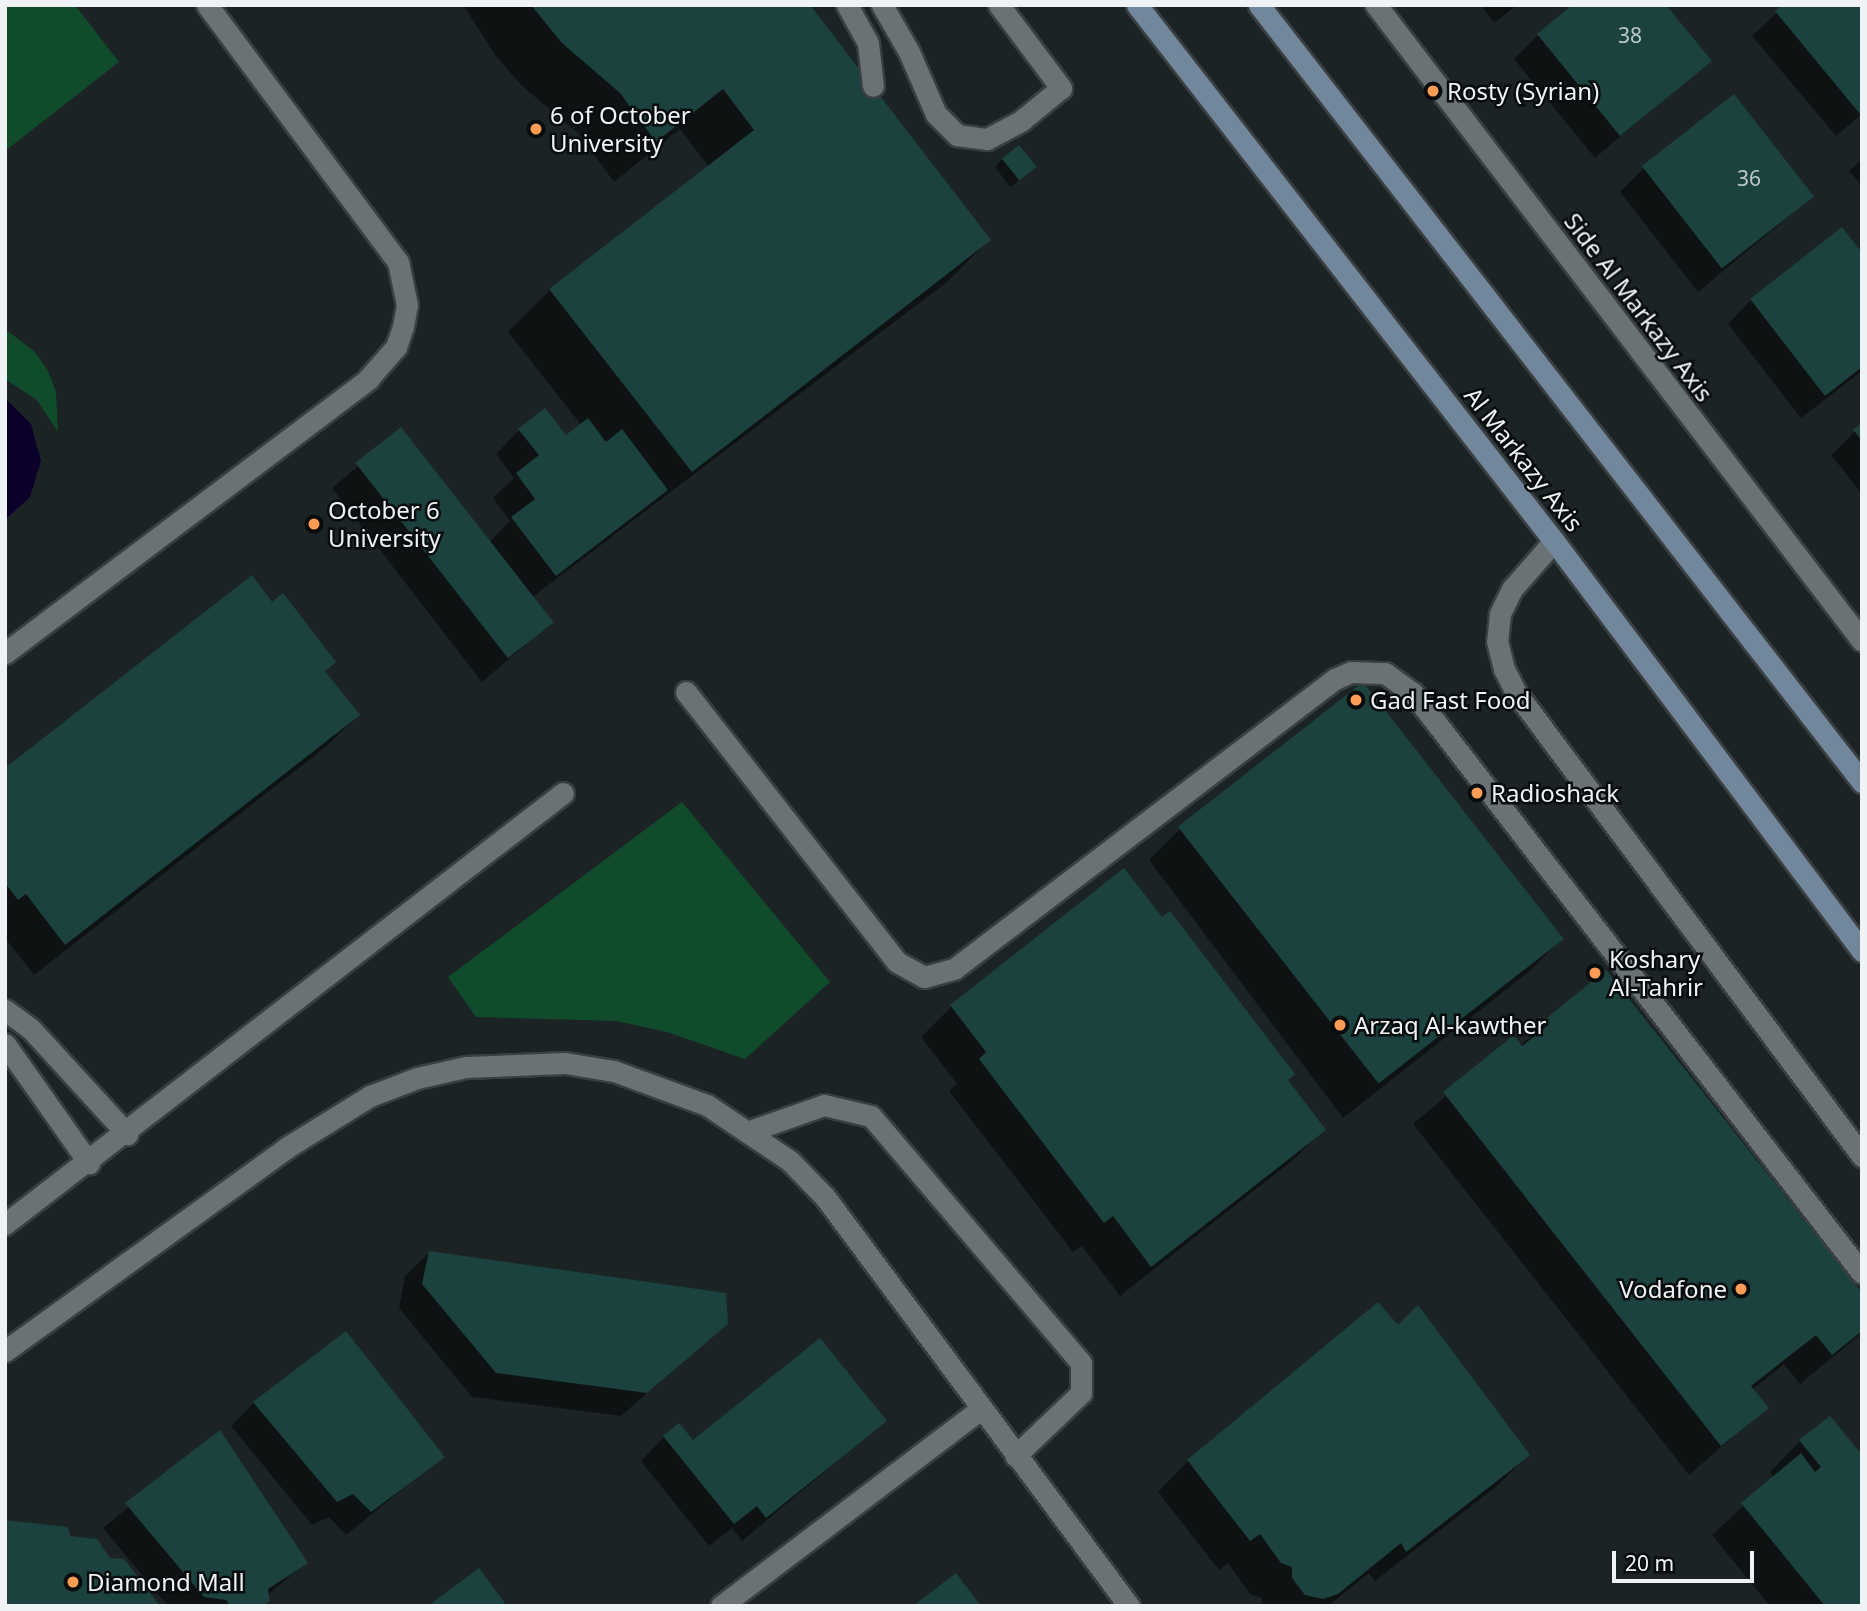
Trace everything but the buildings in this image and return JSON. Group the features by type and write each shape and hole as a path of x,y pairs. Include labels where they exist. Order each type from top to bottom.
{"main road":[{"name":"Al Markazy Axis","path":"1137,5 1554,541 1862,951"},
{"path":"1259,5 1862,782"}],"street":[{"path":"5,653 368,379 396,347 403,327 407,305 398,262 207,5"},
{"path":"847,5 868,43 873,86"},
{"path":"882,5 897,29 936,114 957,135 987,139 1022,120 1061,88 999,5"},
{"name":"Side Al Markazy Axis","path":"1376,5 1862,641"},
{"path":"1554,541 1512,589 1500,614 1497,641 1504,668 1517,694 1862,1156"},
{"path":"686,692 897,962 924,977 954,969 1335,679 1351,672 1385,673 1413,693 1862,1273"},
{"path":"5,1224 89,1163 563,793"},
{"path":"5,1010 30,1028 127,1133"},
{"path":"5,1044 89,1163"},
{"path":"5,1351 327,1119 417,1078 491,1065 565,1063 662,1086 750,1131 825,1197 979,1410 1129,1606"},
{"path":"750,1131 824,1105 871,1116 1081,1363 1081,1392 1015,1456"},
{"path":"721,1606 979,1410"}],"green space":[{"path":"5,5 75,5 119,62 5,151"},
{"path":"5,329 35,352 48,371 56,392 58,432 37,400 5,379"},
{"path":"682,802 830,982 745,1059 667,1032 616,1021 476,1017 448,977"}],"shaded area":[{"path":"5,398 31,424 41,461 30,497 5,520"}],"place":[{"name":"Rosty (Syrian)","path":"1433,91"},
{"name":"6 of October University","path":"536,129"},
{"name":"October 6 University","path":"314,524"},
{"name":"Gad Fast Food","path":"1356,700"},
{"name":"Radioshack","path":"1477,793"},
{"name":"Koshary Al-Tahrir","path":"1595,973"},
{"name":"Arzaq Al-kawther","path":"1340,1025"},
{"name":"Vodafone","path":"1741,1289"},
{"name":"Diamond Mall","path":"73,1582"}]}
